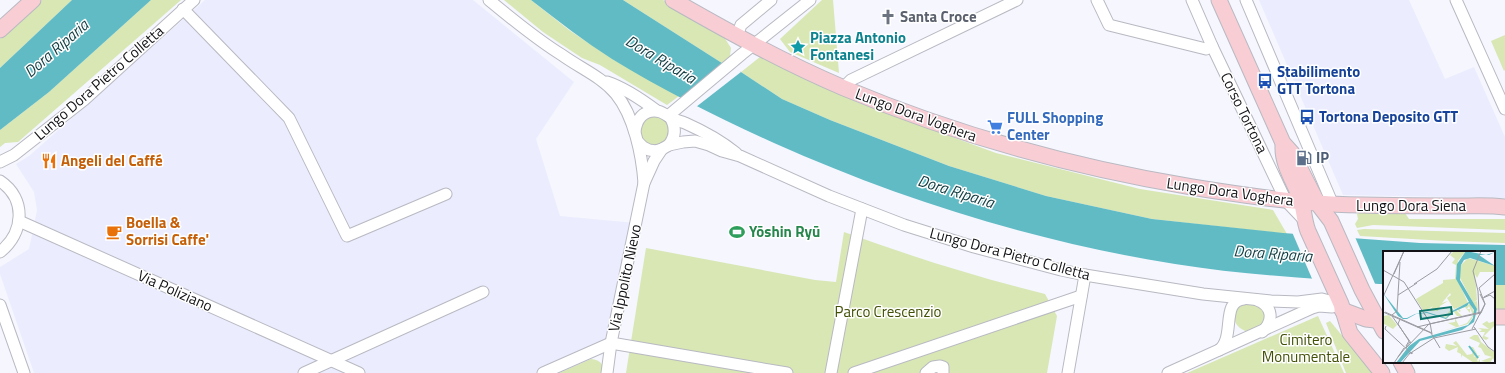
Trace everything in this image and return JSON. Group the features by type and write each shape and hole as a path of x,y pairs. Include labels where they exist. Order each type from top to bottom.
{"street":[{"path":"0,30 33,0"},
{"name":"Lungo Dora Pietro Colletta","path":"0,162 14,155 84,100 194,0"},
{"name":"Lungo Dora Pietro Colletta","path":"489,0 562,56 602,80 616,93 624,105 636,137 643,162 644,183"},
{"name":"Lungo Dora Voghera","path":"673,0 754,45 843,88 964,133 1063,161 1146,179 1286,201 1326,204"},
{"path":"737,36 741,25 771,0"},
{"path":"644,183 654,162 672,140 675,129 669,117 808,0"},
{"path":"989,0 997,9"},
{"path":"843,88 851,80 1018,0"},
{"path":"1097,0 1109,25 1206,49 1212,46"},
{"name":"Corso Tortona","path":"1192,0 1212,46 1286,201 1306,226"},
{"name":"Corso Tortona","path":"1219,0 1283,143 1292,153 1326,204"},
{"name":"Corso Tortona","path":"1246,0 1319,169 1326,204 1336,233 1360,286 1380,319"},
{"path":"1456,0 1505,110"},
{"path":"183,10 289,118 347,236 446,194"},
{"name":"Lungo Dora Pietro Colletta","path":"602,80 618,85 657,111 663,112 669,117 685,123 724,143 740,156"},
{"path":"636,137 636,125 638,119 650,111 657,111"},
{"name":"Lungo Dora Pietro Colletta","path":"636,137 643,147 656,151 684,142 695,141 722,152 740,156 800,184 910,227 1021,260 1085,275 1203,294 1298,302 1322,299 1341,307"},
{"name":"Corso Tortona","path":"1283,143 1282,155 1302,202 1306,226"},
{"name":"Lungo Dora Pietro Colletta","path":"1,181 5,167 14,155"},
{"path":"0,252 14,237 19,221 19,212 16,200 10,189 1,181"},
{"name":"Via Ippolito Nievo","path":"606,373 644,183"},
{"name":"Lungo Dora Siena","path":"1326,204 1504,206"},
{"path":"831,373 862,209"},
{"name":"Via Poliziano","path":"19,221 359,373"},
{"path":"1306,226 1332,285 1350,332 1382,373"},
{"path":"1068,373 1085,275"},
{"path":"304,373 483,292"},
{"path":"854,373 1081,296"},
{"path":"1217,352 1227,341 1230,317 1231,309 1235,302 1240,299 1252,299 1267,304 1270,316 1268,325 1259,333 1246,335 1235,329 1230,317"},
{"path":"0,305 24,373"},
{"path":"1168,373 1319,306 1341,307 1380,319"},
{"path":"543,373 611,343 787,373"},
{"path":"1402,363 1407,373"},
{"path":"926,373 938,366 943,367 943,373"}],"shaded area":[{"path":"205,0 473,0 574,82 536,139 560,216 636,223 603,352 557,373 34,373 0,274 0,267 29,249 37,210 34,192 16,164 29,156"},
{"path":"1259,0 1409,0 1445,79 1474,67 1505,137 1505,198 1343,195"}],"green space":[{"path":"42,0 72,0 0,68 0,39"},
{"path":"151,0 181,0 18,142 5,143 0,147 0,130 49,92"},
{"path":"504,0 531,0 569,30 614,60 679,96 667,105 600,65 582,58 543,32"},
{"path":"623,0 663,0 724,37 731,48 729,63 725,65"},
{"path":"822,0 833,0 839,73 790,52 780,39"},
{"path":"1505,35 1505,70 1504,71 1491,41"},
{"path":"760,57 859,103 996,153 1140,189 1273,210 1287,234 1152,219 1046,196 949,166 830,120 782,99 741,72"},
{"path":"655,116 666,120 670,131 666,142 655,146 644,142 640,131 644,120"},
{"path":"1361,212 1405,213 1409,219 1505,219 1505,230 1373,225 1357,228 1355,224 1358,219 1357,214"},
{"path":"1357,230 1505,233 1505,243 1360,236"},
{"name":"Parco Crescenzio","path":"844,232 943,266 1045,294 1057,316 1047,373 626,373 646,248 815,280 836,282"},
{"path":"1495,285 1505,285 1505,310 1495,310"},
{"path":"1255,303 1266,312 1264,324 1248,332 1238,326 1234,315 1239,305"},
{"name":"Cimitero Monumentale","path":"1318,316 1344,373 1187,373"},
{"path":"1330,321 1373,373 1346,373 1326,323"},
{"path":"591,359 597,360 601,363 603,373 559,373"}],"water":[{"name":"Dora Riparia","path":"72,0 151,0 49,92 0,130 0,68"},
{"name":"Dora Riparia","path":"531,0 623,0 725,65 741,72 782,99 830,120 949,166 1046,196 1152,219 1283,233 1420,243 1505,245 1505,285 1495,285 1495,251 1383,251 1383,284 1379,284 1251,274 1200,268 1123,255 1021,231 920,201 822,164 774,143 712,114 672,93 612,59 581,38"}],"pier":[{"path":"734,67 741,72 696,107 680,99"},
{"path":"1292,232 1355,237 1376,286 1313,281"}],"place":[{"name":"Santa Croce","path":"888,17"},
{"name":"Piazza Antonio Fontanesi","path":"798,47"},
{"name":"Stabilimento GTT Tortona","path":"1265,81"},
{"name":"Tortona Deposito GTT","path":"1307,117"},
{"name":"FULL Shopping Center","path":"995,127"},
{"name":"IP","path":"1304,158"},
{"name":"Angeli del Caffé","path":"49,161"},
{"name":"Boella & Sorrisi Caffe'","path":"114,232"},
{"name":"Yōshin Ryū","path":"737,232"}]}
